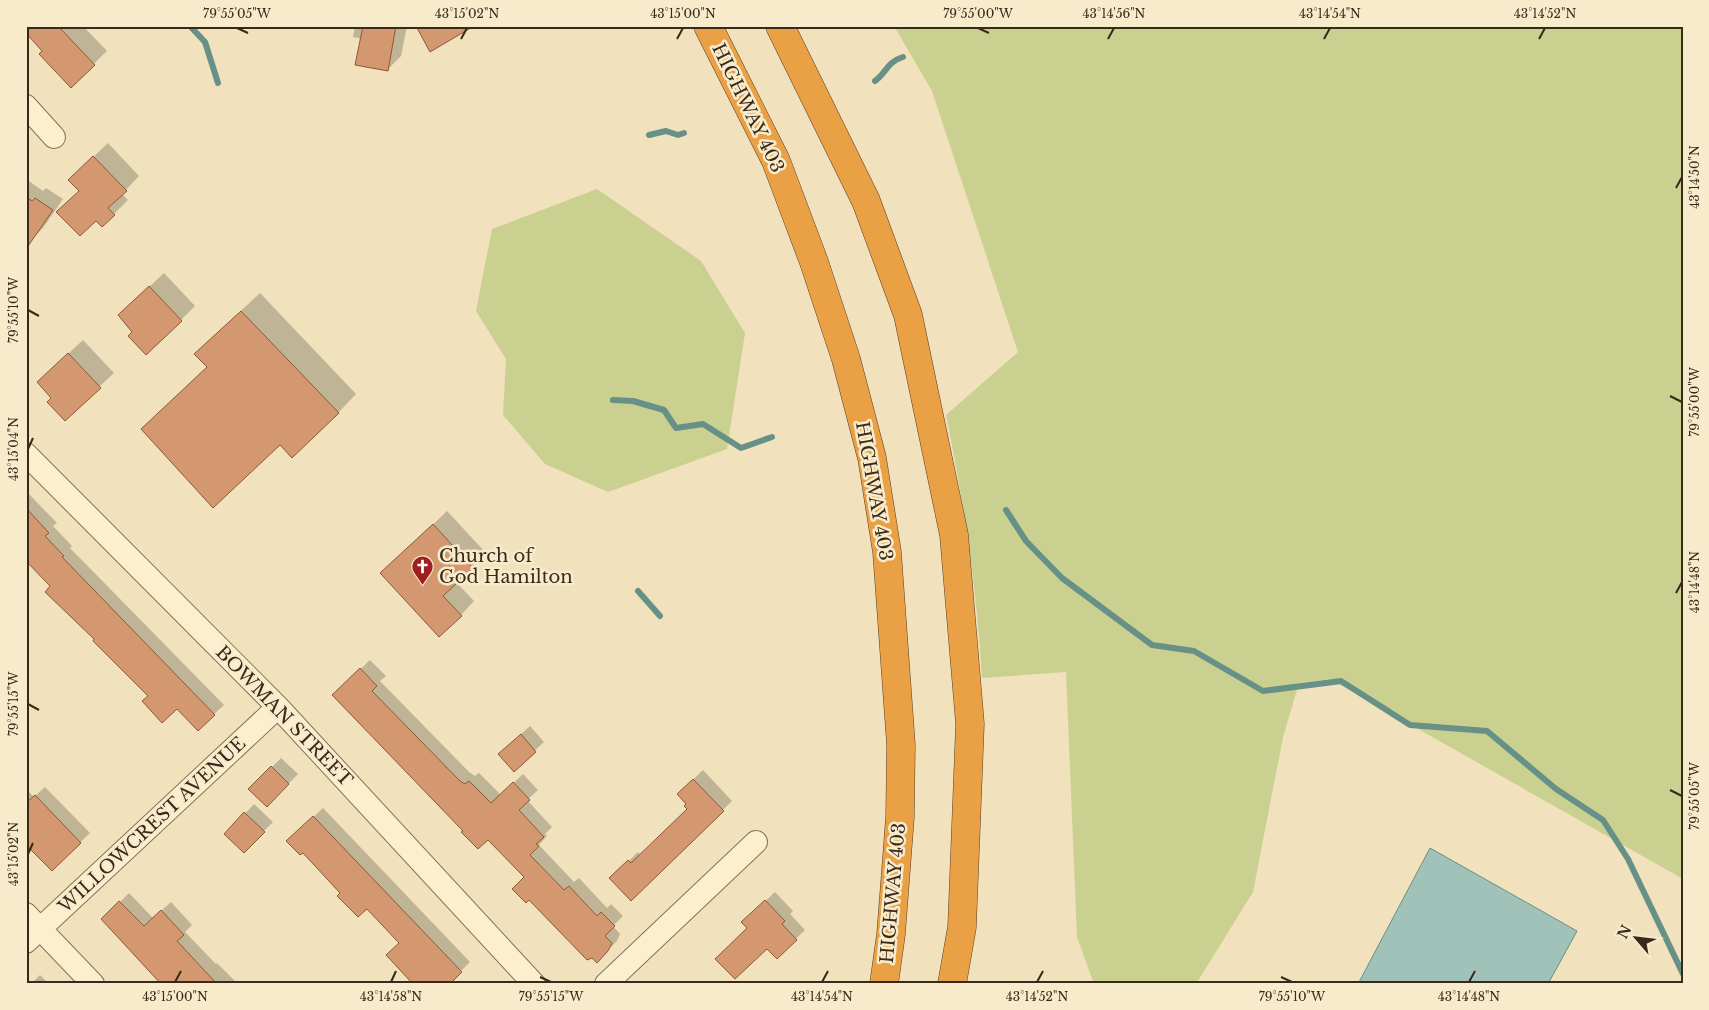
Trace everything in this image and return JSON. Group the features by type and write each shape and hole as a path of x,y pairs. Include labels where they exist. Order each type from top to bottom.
{"highway":[{"name":"HIGHWAY 403","path":"708,26 776,161 790,197 846,359 872,458 887,552 901,745 900,817 891,934 884,984"},
{"path":"780,26 866,200 908,315 954,535 970,724 962,927 952,984"}],"street":[{"path":"26,106 54,137"},
{"name":"BOWMAN STREET","path":"26,454 278,707 534,984"},
{"name":"WILLOWCREST AVENUE","path":"31,928 278,707"},
{"path":"606,984 756,842"},
{"path":"31,928 93,984"}],"green space":[{"path":"894,26 1683,26 1683,879 1330,679 1299,683 1283,737 1253,892 1196,984 1094,984 1077,937 1066,672 982,678 969,546 959,480 946,415 1018,352 932,91"},
{"path":"597,189 701,261 745,333 727,449 608,492 545,464 503,415 506,359 476,311 492,229"}],"water":[{"path":"1430,848 1577,931 1548,984 1358,984"}],"building":[{"path":"26,26 58,26 95,65 71,88 39,54 42,51 26,33"},
{"path":"363,26 396,26 388,71 355,65"},
{"path":"416,26 474,26 430,52"},
{"path":"93,156 127,191 108,208 115,215 102,227 96,221 80,236 56,212 79,191 68,180"},
{"path":"26,197 32,201 35,198 53,210 26,249"},
{"path":"149,286 182,321 146,355 128,336 132,332 118,315"},
{"path":"241,311 339,413 292,458 280,445 213,508 141,429 207,367 194,354"},
{"path":"68,353 101,388 65,421 47,402 51,398 37,382"},
{"path":"26,508 49,533 45,536 64,556 62,557 215,715 198,731 177,709 162,723 142,701 148,696 93,641 94,639 45,592 50,586 26,561"},
{"name":"Church of God Hamilton","path":"433,524 473,568 443,596 462,616 439,637 380,573"},
{"path":"360,668 377,686 372,691 460,781 465,784 469,781 491,803 513,782 530,800 519,810 544,837 536,844 539,846 530,855 564,890 569,886 597,916 601,912 615,926 605,936 612,943 608,951 597,963 592,958 587,960 529,900 526,903 512,889 524,877 488,840 478,849 332,695"},
{"path":"521,734 536,752 514,772 498,754"},
{"path":"271,766 289,784 267,807 248,789"},
{"path":"693,779 724,811 631,901 609,878 628,860 631,863 687,809 684,806 686,804 677,794"},
{"path":"35,795 81,843 52,871 26,845 26,803"},
{"path":"244,812 265,832 244,853 224,834"},
{"path":"313,816 462,972 450,984 413,984 386,955 399,943 367,909 358,917 337,896 340,893 303,853 300,855 286,841"},
{"path":"765,900 785,921 782,924 797,940 777,959 767,949 735,979 715,959 747,928 741,922"},
{"path":"119,901 144,926 161,910 184,935 177,941 217,984 161,984 101,919"}],"waterway":[{"path":"190,26 205,42 218,83"},
{"path":"875,81 890,64 903,57"},
{"path":"649,135 666,131 678,135 684,133"},
{"path":"613,400 633,401 664,410 676,428 703,424 741,448 772,437"},
{"path":"1006,510 1026,541 1062,578 1152,645 1194,651 1263,691 1341,681 1410,725 1487,731 1556,789 1603,820 1628,859 1683,974"},
{"path":"638,591 660,616"}],"place":[{"name":"Church of God Hamilton","path":"423,585"}]}
